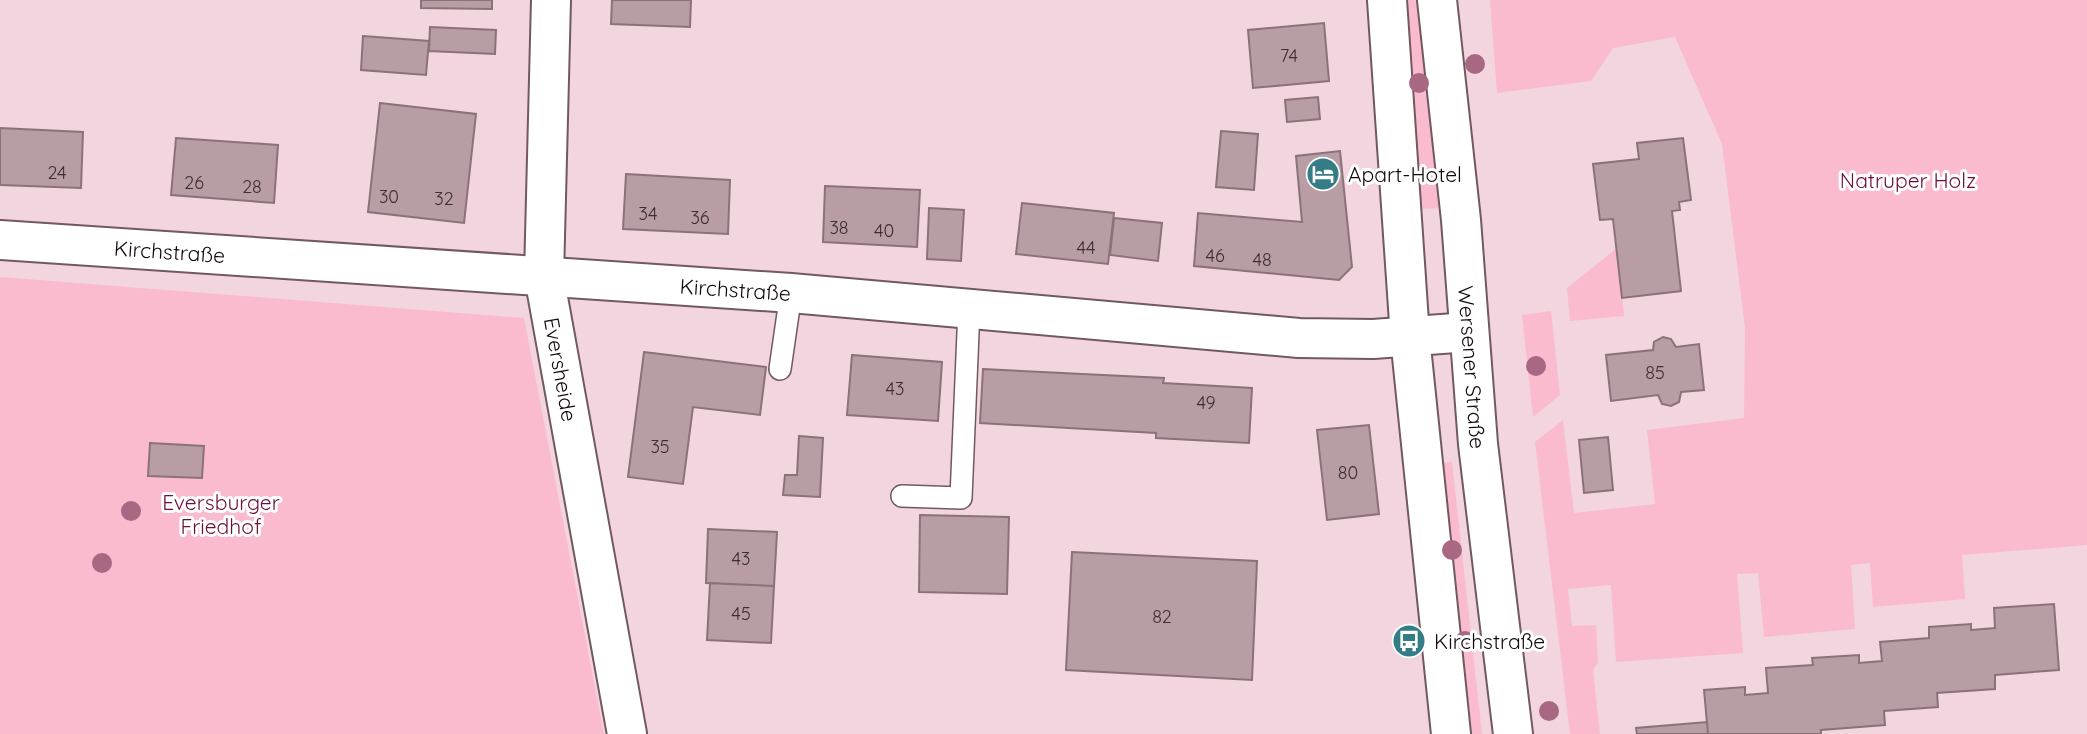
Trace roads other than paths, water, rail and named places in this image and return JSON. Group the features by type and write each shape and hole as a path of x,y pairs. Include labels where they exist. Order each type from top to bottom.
{"street":[{"name":"Eversheide","path":"551,0 544,276 627,734"},
{"path":"1387,0 1410,337 1451,734"},
{"name":"Wersener Straße","path":"1437,0 1461,220 1478,444 1513,734"},
{"name":"Kirchstraße","path":"0,240 790,293 1300,338 1410,337 1469,331"}],"lane":[{"path":"780,369 790,293"},
{"path":"902,496 961,498 969,309"}],"place":[{"name":"Apart-Hotel","path":"1323,174"},
{"name":"Kirchstraße","path":"1409,641"}],"park label":[{"name":"Natruper Holz","path":"1908,180"},
{"name":"Eversburger Friedhof","path":"221,514"}]}
